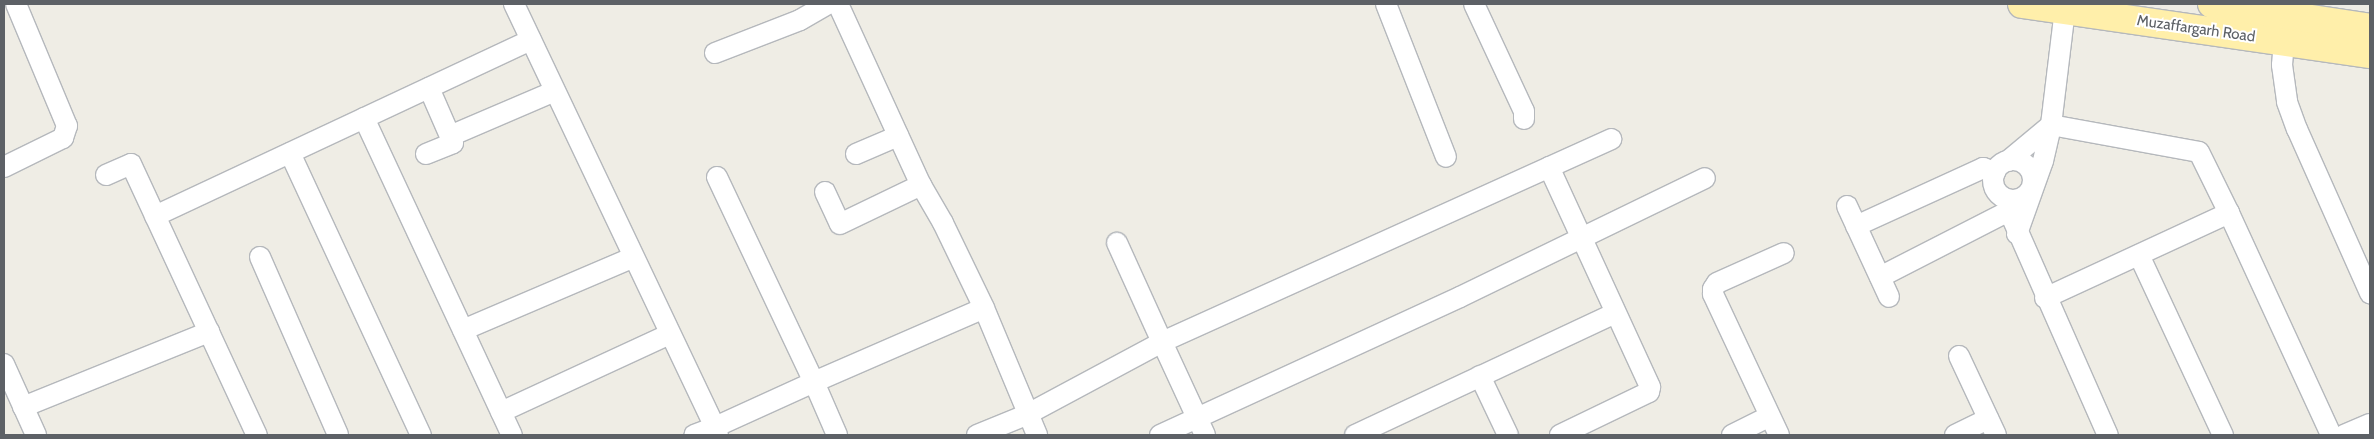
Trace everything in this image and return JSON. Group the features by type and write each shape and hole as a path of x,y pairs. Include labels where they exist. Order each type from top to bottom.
{"main road":[{"name":"Muzaffargarh Road","path":"2022,4 2370,54"},
{"name":"Muzaffargarh Road","path":"2212,4 2287,10 2370,28"}],"street":[{"path":"4,167 63,138 67,126 16,4"},
{"path":"514,4 632,258 716,431"},
{"path":"715,53 800,20 828,4"},
{"path":"838,4 920,185 943,223 984,308 1026,415 1037,435"},
{"path":"1386,4 1446,157"},
{"path":"1474,4 1524,111 1524,119"},
{"path":"2017,234 2032,185 2043,161 2052,125 2065,10"},
{"path":"155,216 531,40"},
{"path":"2284,42 2282,65 2287,102 2297,129 2370,293"},
{"path":"426,154 453,142 429,88"},
{"path":"450,136 555,91"},
{"path":"364,118 512,435"},
{"path":"2108,435 2005,204 1994,186 2002,166 2052,125 2199,152 2331,435"},
{"path":"856,154 898,136"},
{"path":"977,435 1026,415 1162,342 1612,139"},
{"path":"290,153 422,435"},
{"path":"1856,226 1983,168 2022,162 2027,166 2032,185"},
{"path":"106,175 131,164 257,435"},
{"path":"1549,167 1650,390 1560,435"},
{"path":"717,177 838,435"},
{"path":"1160,435 1201,427 1705,178"},
{"path":"826,192 840,224 920,185"},
{"path":"1880,278 2005,204 2020,198 2032,185"},
{"path":"1848,206 1889,297"},
{"path":"2046,298 2229,213"},
{"path":"1117,244 1201,427"},
{"path":"1779,435 1713,294 1713,288 1717,283 1784,253"},
{"path":"2139,255 2223,435"},
{"path":"260,257 338,435"},
{"path":"463,330 632,258"},
{"path":"694,435 716,431 814,382 984,308"},
{"path":"1355,435 1615,313"},
{"path":"23,407 209,332"},
{"path":"501,412 670,334"},
{"path":"1955,435 1992,427 1959,356"},
{"path":"4,364 36,435"},
{"path":"1480,376 1508,435"},
{"path":"1732,435 1770,416"},
{"path":"2344,435 2370,424"}]}
